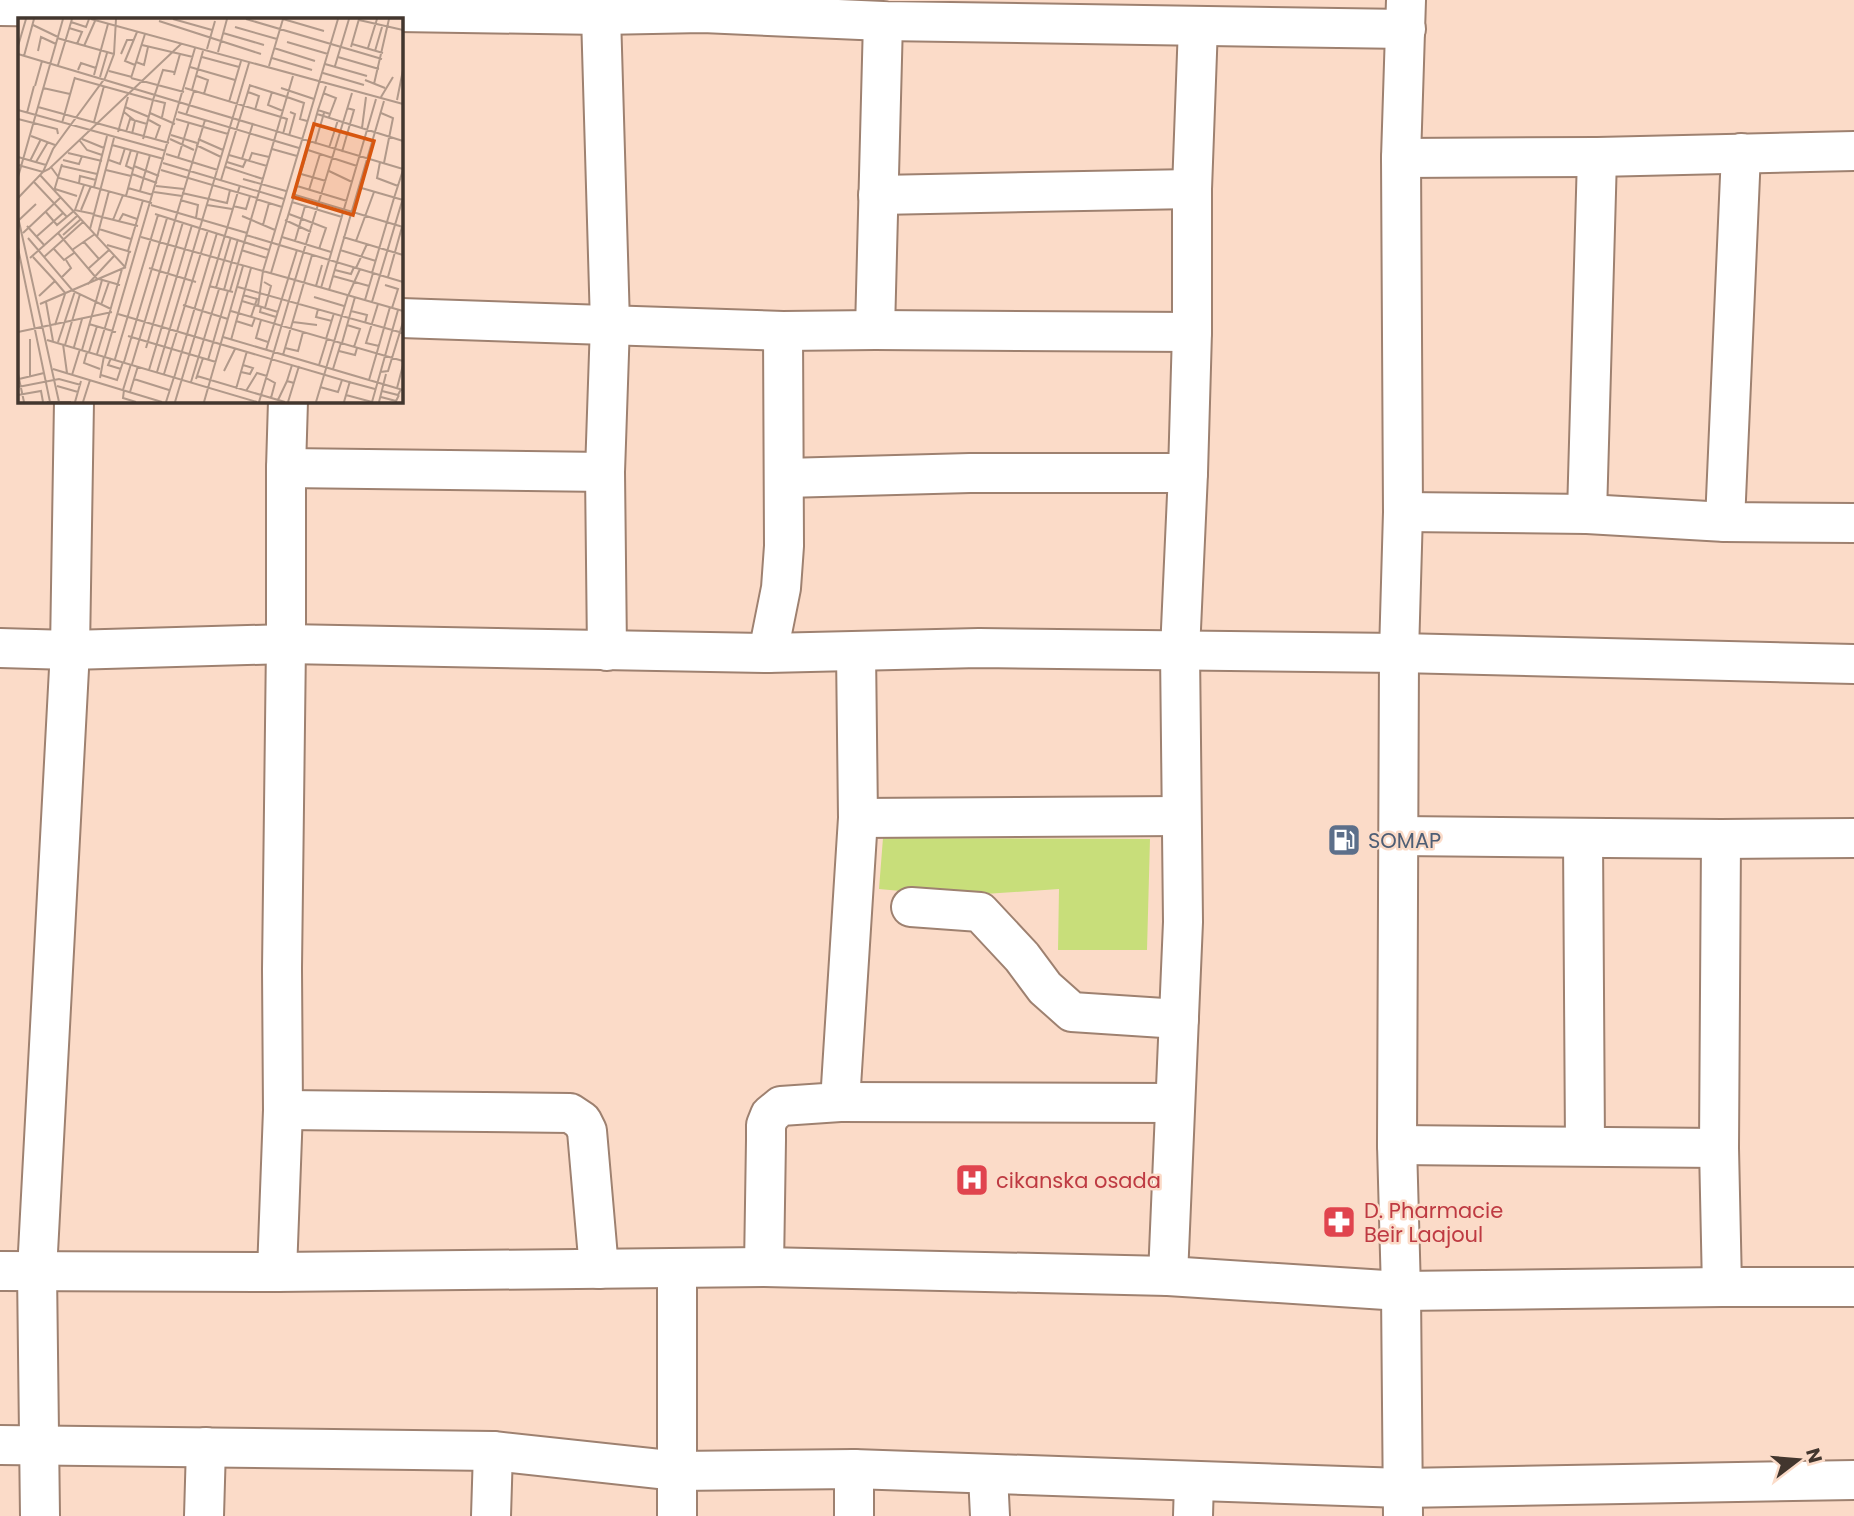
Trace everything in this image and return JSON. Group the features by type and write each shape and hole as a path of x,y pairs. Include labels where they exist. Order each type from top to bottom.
{"street":[{"path":"0,6 293,16 601,15 703,7 883,21 1198,26 1406,14 1401,158 1403,512 1399,653 1397,1145 1402,1502"},
{"path":"601,15 610,324 605,472 607,651"},
{"path":"875,330 883,21"},
{"path":"1168,1276 1183,922 1180,651 1188,473 1192,189 1198,26"},
{"path":"1401,158 1597,157 1854,150"},
{"path":"1725,522 1741,153"},
{"path":"1587,514 1597,157"},
{"path":"878,195 1192,189"},
{"path":"402,318 783,331 1192,332"},
{"path":"768,653 781,588 784,546 783,331"},
{"path":"40,1516 39,1445 18,1271 70,650 74,402"},
{"path":"277,1272 283,1110 288,402"},
{"path":"286,468 605,472"},
{"path":"785,478 970,473 1188,473"},
{"path":"1403,512 1587,514 1725,522 1854,523"},
{"path":"0,648 70,650 286,644 768,653 979,648 1399,653 1854,664"},
{"path":"840,1102 858,818 856,651"},
{"path":"858,818 1181,816"},
{"path":"1399,836 1854,838"},
{"path":"1583,838 1585,1146"},
{"path":"1721,839 1719,1148 1722,1287"},
{"path":"911,907 980,912 1022,957 1045,988 1072,1012 1178,1019"},
{"path":"764,1267 766,1125 770,1115 781,1106 840,1102 1175,1103"},
{"path":"283,1110 570,1113 582,1121 587,1131 599,1269"},
{"path":"1397,1145 1719,1148"},
{"path":"18,1271 277,1272 764,1267 1168,1276 1401,1291 1854,1287"},
{"path":"677,1268 677,1516"},
{"path":"0,1445 493,1451 678,1471 855,1469 988,1475 1194,1499 1402,1502 1584,1500 1854,1480"},
{"path":"204,1516 206,1447"},
{"path":"491,1516 493,1451"},
{"path":"854,1516 855,1469"},
{"path":"988,1475 990,1516"}],"green space":[{"path":"883,838 1150,839 1147,950 1058,950 1059,889 955,896 879,889"}],"place":[{"name":"SOMAP","path":"1344,840"},
{"name":"cikanska osada","path":"972,1180"},
{"name":"D. Pharmacie Beir Laajoul","path":"1339,1222"}]}
